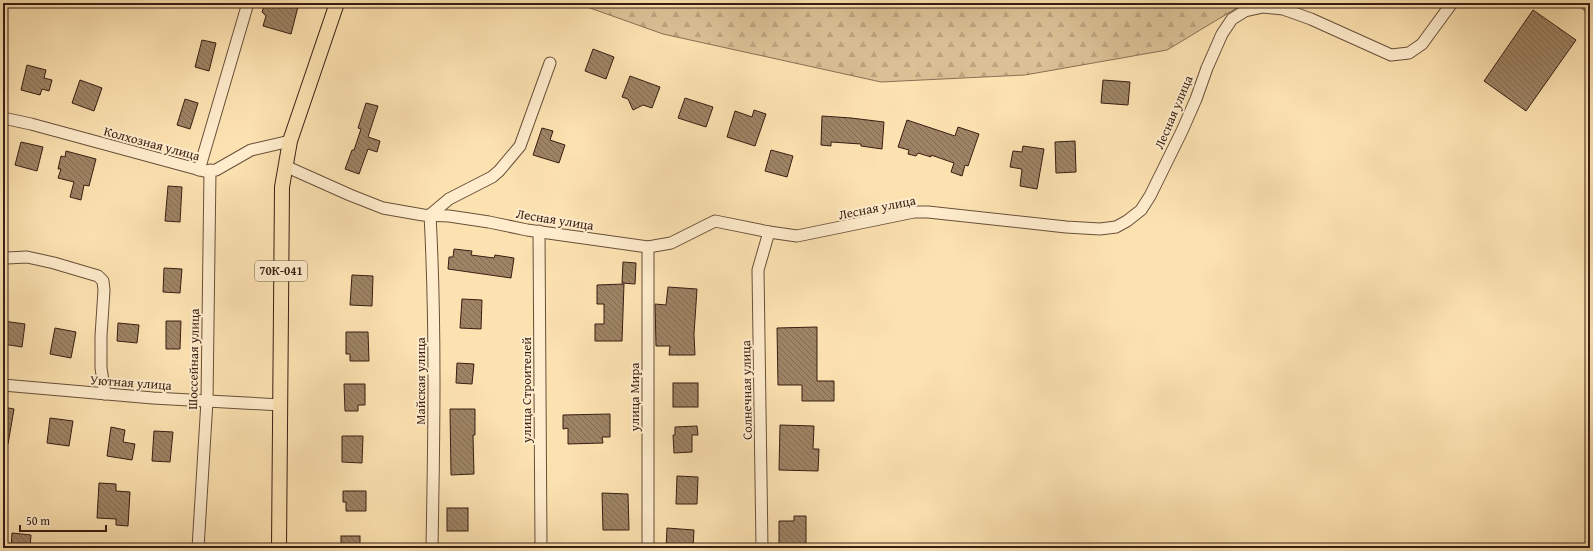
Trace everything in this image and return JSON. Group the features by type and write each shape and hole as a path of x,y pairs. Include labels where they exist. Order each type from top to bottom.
{"main road":[{"name":"70К-041","path":"279,548 281,213 285,166 290,141 337,3"}],"street":[{"path":"199,170 248,3"},
{"name":"Лесная улица","path":"285,166 383,208 423,215 489,222 648,247 671,243 715,221 797,236 914,212 928,212 1066,227 1100,229 1116,227 1127,221 1141,210 1150,196 1182,132 1207,68 1228,24 1232,19 1254,6 1283,9 1311,19 1390,56 1409,53 1422,44 1452,3"},
{"path":"1585,3 1590,7"},
{"path":"430,215 449,199 492,177 513,156 520,146 550,63"},
{"name":"Колхозная улица","path":"3,118 31,124 204,172 216,170 251,150 290,141"},
{"name":"Шоссейная улица","path":"198,548 207,401 210,170"},
{"name":"Майская улица","path":"430,215 434,384 432,548"},
{"name":"улица Строителей","path":"539,231 540,548"},
{"name":"Солнечная улица","path":"762,548 758,270 769,232"},
{"name":"улица Мира","path":"648,247 648,548"},
{"path":"6,258 27,257 54,263 98,276 103,281 104,290 100,336 101,368 105,394"},
{"name":"Уютная улица","path":"3,385 105,394 281,405"}],"green space":[{"path":"576,3 1245,3 1167,50 1025,75 881,82 663,34"}],"building":[{"path":"265,3 299,3 291,34 263,26 266,16 262,12"},
{"path":"1533,10 1576,40 1526,111 1484,81"},
{"path":"202,40 216,43 209,71 195,67"},
{"path":"593,49 614,57 606,79 585,71"},
{"path":"27,65 46,70 44,78 52,80 49,91 42,89 40,95 21,90"},
{"path":"630,76 660,87 652,108 643,105 633,110 628,99 622,97"},
{"path":"80,80 102,88 94,111 72,103"},
{"path":"1103,80 1130,82 1128,105 1101,103"},
{"path":"685,98 713,107 706,127 678,118"},
{"path":"185,99 198,103 190,129 177,125"},
{"path":"366,103 378,106 368,137 380,141 377,152 368,149 359,174 345,169 352,150 354,150 361,129 358,128"},
{"path":"754,110 766,114 755,146 727,137 735,111 752,117"},
{"path":"822,116 884,122 882,149 861,146 861,144 831,142 831,146 821,145"},
{"path":"907,120 955,136 958,127 979,134 968,166 965,165 962,176 951,172 954,163 931,155 931,157 918,153 916,156 908,154 909,150 898,147"},
{"path":"542,128 553,131 550,140 565,145 559,163 533,155"},
{"path":"1075,141 1076,172 1056,173 1055,142"},
{"path":"21,142 43,147 37,171 15,165"},
{"path":"1023,146 1044,149 1037,189 1020,186 1022,169 1010,167 1013,151 1022,152"},
{"path":"771,150 793,156 787,177 765,171"},
{"path":"66,151 96,159 89,186 84,185 81,200 70,197 74,182 58,178 61,169 58,169 61,156 65,157"},
{"path":"168,186 182,187 180,222 165,221"},
{"path":"454,249 472,251 471,255 494,258 495,255 514,258 511,278 448,269 449,257 453,257"},
{"path":"623,262 636,263 635,284 622,283"},
{"path":"164,268 182,269 180,293 163,292"},
{"path":"352,275 373,276 372,306 350,305"},
{"path":"624,284 622,341 595,341 595,324 604,324 604,304 597,304 597,285"},
{"path":"668,287 697,289 694,334 695,355 669,355 670,346 656,346 655,304 666,305"},
{"path":"462,299 482,300 481,329 460,328"},
{"path":"3,321 25,324 22,347 3,344"},
{"path":"166,321 181,321 180,349 166,349"},
{"path":"118,323 139,325 137,343 117,341"},
{"path":"817,327 817,381 834,381 834,401 802,401 802,385 778,385 777,328"},
{"path":"55,328 76,332 71,358 50,354"},
{"path":"346,332 368,332 369,361 350,361 350,354 346,354"},
{"path":"457,363 474,364 472,384 456,383"},
{"path":"673,383 698,383 698,407 673,407"},
{"path":"344,384 365,384 365,405 358,405 358,411 345,411"},
{"path":"3,407 14,409 8,444 3,444"},
{"path":"450,409 475,409 475,435 473,435 474,474 451,475"},
{"path":"610,414 610,437 602,437 603,443 568,444 568,428 563,429 563,415"},
{"path":"50,418 73,421 69,446 47,443"},
{"path":"780,425 814,426 813,449 819,449 818,471 779,470"},
{"path":"697,426 698,435 692,435 692,452 674,453 673,435 675,435 675,427"},
{"path":"111,427 125,430 123,442 135,444 132,460 107,456"},
{"path":"154,431 173,432 170,462 152,461"},
{"path":"342,436 363,436 362,463 342,462"},
{"path":"677,476 698,477 697,504 676,504"},
{"path":"99,483 116,484 116,491 130,492 128,526 116,525 116,519 97,518"},
{"path":"343,491 366,491 366,511 346,511 346,502 343,502"},
{"path":"602,493 628,494 629,530 603,530"},
{"path":"447,508 468,508 468,531 447,531"},
{"path":"794,516 806,516 806,548 779,548 779,521 794,521"},
{"path":"667,528 694,530 693,548 666,548"},
{"path":"12,533 31,535 30,548 11,548"},
{"path":"341,536 360,536 360,548 341,548"}]}
